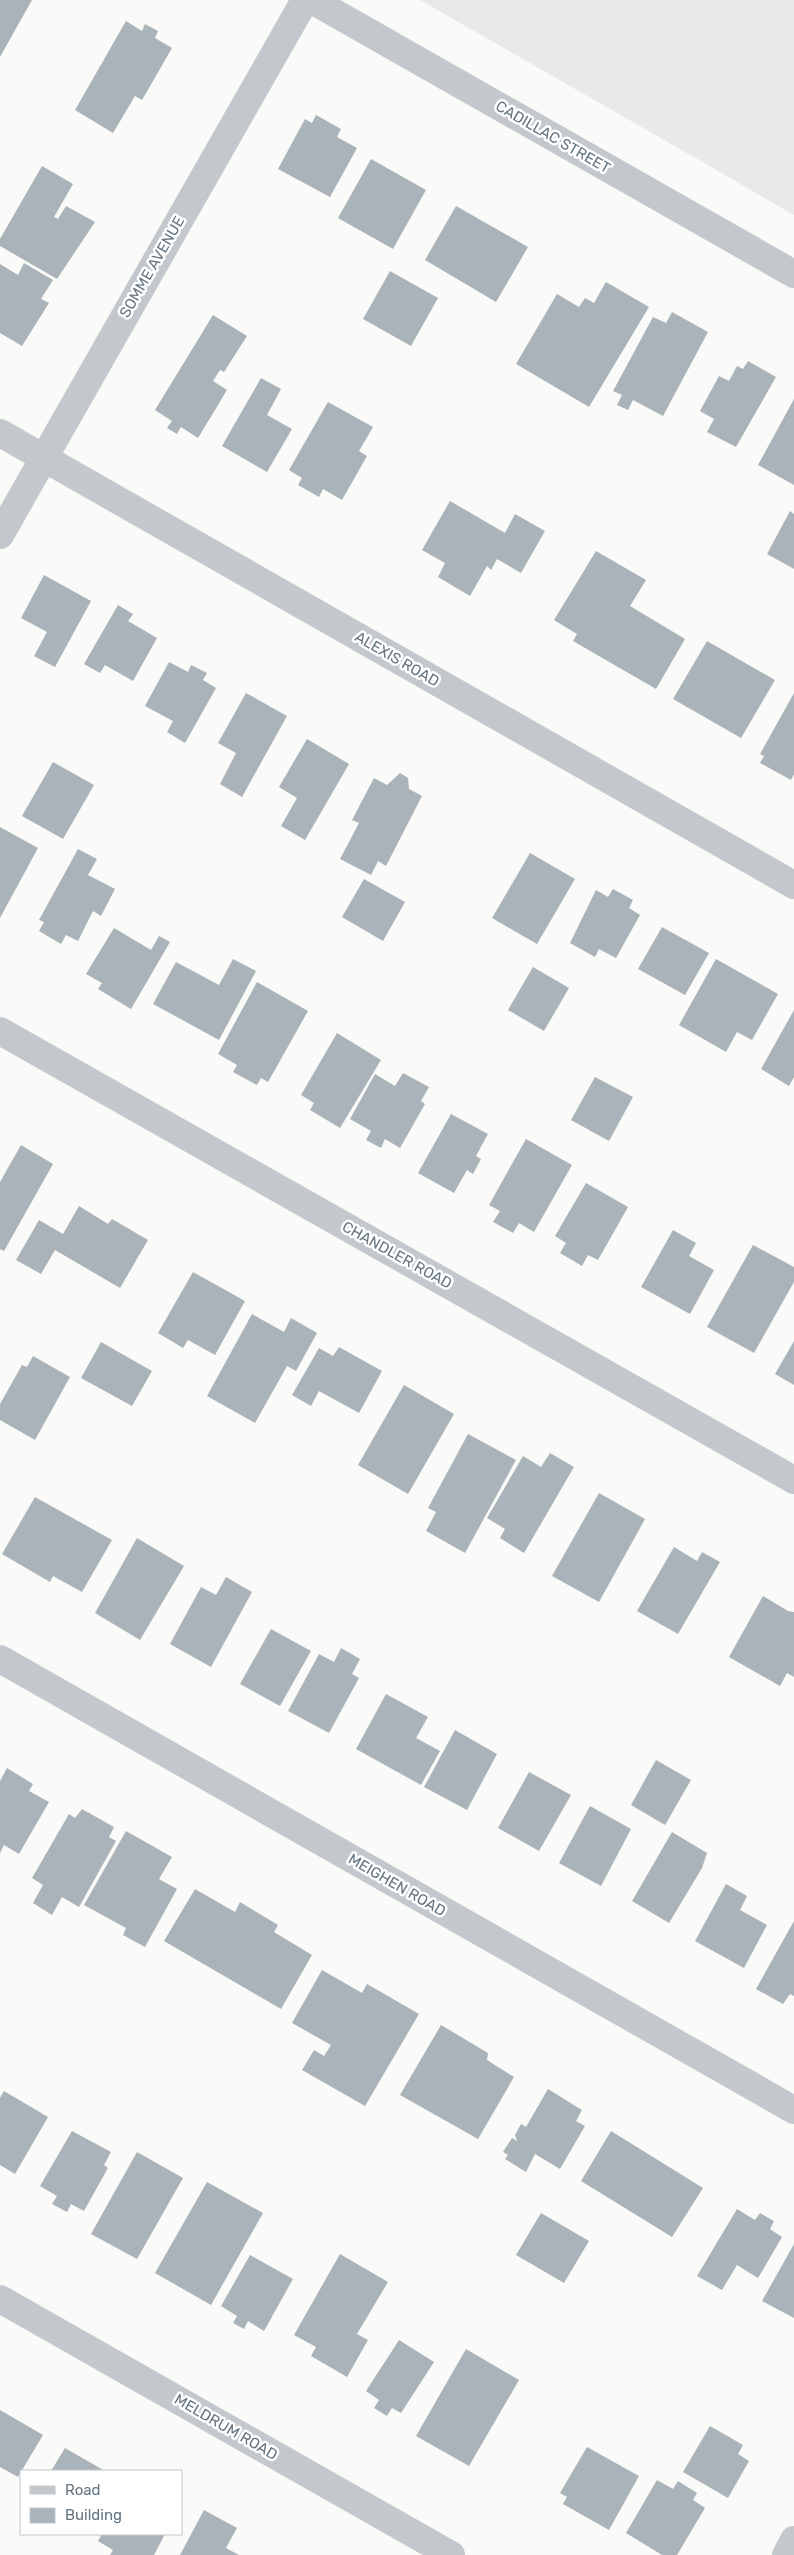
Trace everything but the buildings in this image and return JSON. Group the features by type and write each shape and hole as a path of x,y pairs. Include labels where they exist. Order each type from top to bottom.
{"street":[{"name":"SOMME AVENUE","path":"0,535 305,0"},
{"name":"CADILLAC STREET","path":"312,0 794,274"},
{"name":"ALEXIS ROAD","path":"0,433 794,885"},
{"name":"CHANDLER ROAD","path":"0,1031 794,1480"},
{"name":"MEIGHEN ROAD","path":"0,1659 794,2110"},
{"name":"MELDRUM ROAD","path":"0,2298 451,2555"},
{"path":"786,2555 794,2540"}],"shaded area":[{"path":"420,0 794,0 794,215 699,160"}]}
